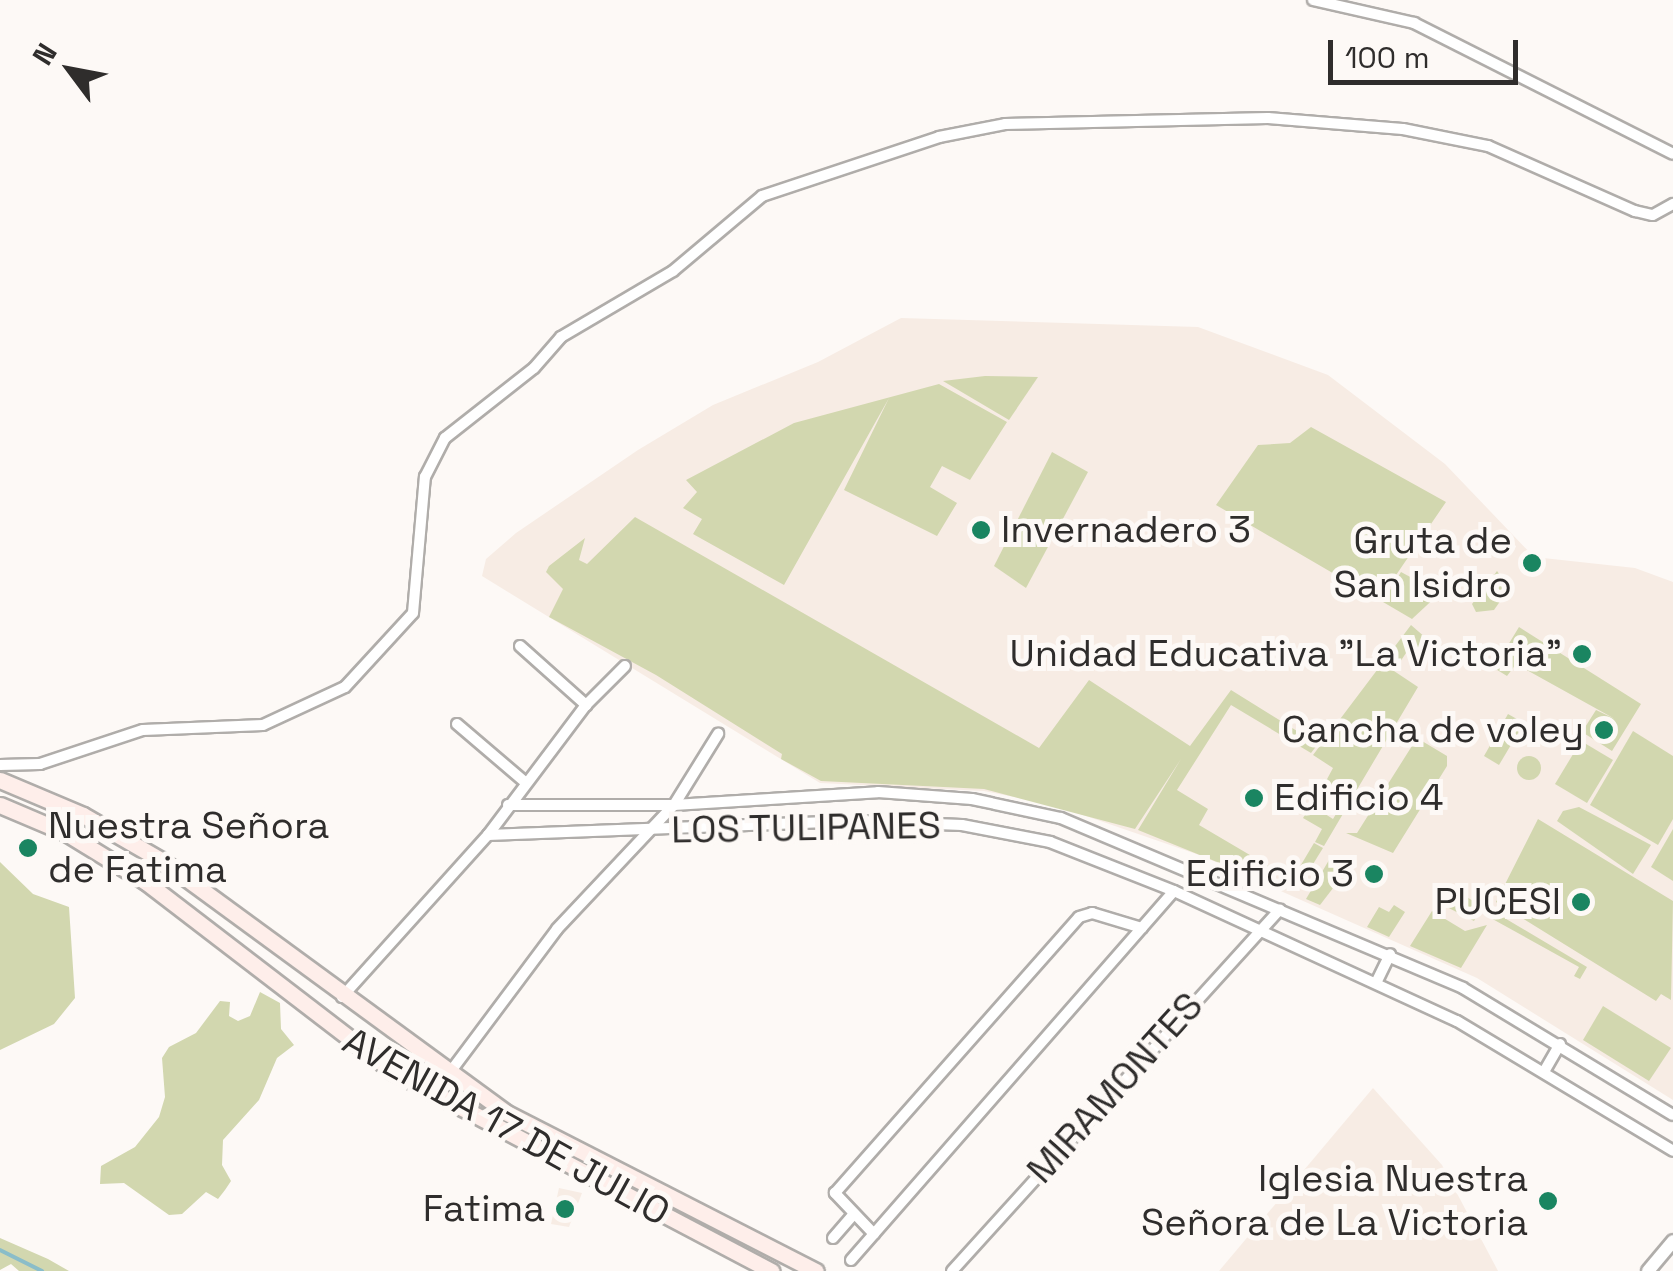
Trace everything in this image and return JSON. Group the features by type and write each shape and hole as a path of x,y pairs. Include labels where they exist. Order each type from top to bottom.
{"main road":[{"name":"AVENIDA 17 DE JULIO","path":"0,780 83,815 161,860 342,998 505,1112 816,1271"},
{"name":"AVENIDA 17 DE JULIO","path":"0,804 66,833 146,882 351,1044 433,1095 771,1271"}],"street":[{"path":"1313,0 1414,23 1673,154"},
{"path":"0,766 40,764 143,730 263,725 345,687 413,612 420,590 422,491 445,438 534,368 561,337 673,271 762,196 939,137 1006,124 1268,118 1403,128 1488,146 1635,211 1653,215 1673,204"},
{"path":"520,646 586,705"},
{"path":"342,998 488,835 586,705 625,666"},
{"path":"456,724 525,782"},
{"path":"488,835 653,831 718,734"},
{"name":"LOS TULIPANES","path":"508,805 674,805 878,792 972,799 1061,818 1390,954 1560,1044 1673,1116"},
{"name":"LOS TULIPANES","path":"433,1095 557,930 653,831 860,821 962,825 1050,842 1174,890 1376,983 1545,1070 1673,1150"},
{"path":"851,1260 1174,890"},
{"name":"MIRAMONTES","path":"952,1271 1256,928 1280,909"},
{"path":"874,1234 835,1194 1079,917 1092,913 1142,928"},
{"path":"1376,983 1390,954"},
{"path":"1545,1070 1560,1044"},
{"path":"833,1238 853,1216"},
{"path":"1648,1271 1673,1241"}],"shaded area":[{"path":"901,318 1198,327 1328,375 1445,464 1534,557 1635,568 1673,582 1673,1100 1477,978 1202,856 1054,805 984,791 820,783 482,576 486,559 516,533 638,450 713,405 818,362"},
{"path":"1373,1088 1442,1165 1498,1271 1219,1271"},
{"name":"Fatima","path":"559,1188 582,1193 569,1227 551,1224"}],"green space":[{"path":"985,376 1038,377 1009,420 943,381"},
{"path":"939,384 1007,422 970,480 942,466 930,487 957,503 937,536 844,490 889,398 784,585 693,534 702,519 683,508 697,492 686,480 794,423"},
{"path":"1311,427 1446,502 1379,600 1216,505 1258,445 1290,443"},
{"path":"1052,452 1088,472 1026,588 994,566"},
{"path":"635,517 1039,748 1089,680 1190,746 1231,690 1318,744 1311,753 1231,705 1177,790 1208,809 1199,825 1272,868 1264,881 1138,830 1181,759 1135,829 984,789 821,781 781,759 782,754 656,675 549,617 563,589 546,572 549,566 585,538 579,560 587,564"},
{"path":"1497,571 1504,581 1501,600 1494,610 1476,612 1472,604"},
{"path":"1401,572 1440,593 1412,619 1383,602"},
{"path":"1411,625 1434,645 1432,660 1410,647 1394,671 1418,687 1352,798 1326,781 1333,768 1313,755"},
{"path":"1519,627 1641,704 1612,751 1582,732 1596,710 1615,719 1516,664 1507,676 1494,668"},
{"path":"1508,714 1524,723 1499,765 1484,756"},
{"path":"1633,731 1673,756 1673,819 1658,845 1590,805"},
{"path":"1417,738 1447,756 1447,766 1393,853 1346,833 1357,833"},
{"path":"1581,741 1613,760 1587,803 1555,784"},
{"path":"1529,756 1541,768 1529,780 1517,768"},
{"path":"1320,792 1322,812 1333,819 1342,804 1347,807 1324,846 1315,842 1322,829 1303,818"},
{"path":"1579,807 1651,845 1633,874 1557,821 1563,811"},
{"path":"1538,819 1673,901 1671,1000 1661,994 1656,1001 1496,902"},
{"path":"1673,829 1673,881 1651,867"},
{"path":"1314,843 1323,848 1300,885 1292,880"},
{"path":"1332,855 1347,870 1320,905 1306,899"},
{"path":"0,862 33,894 69,907 75,998 54,1024 0,1050"},
{"path":"1451,887 1481,906 1474,921 1441,904"},
{"path":"1394,905 1405,912 1389,937 1367,927 1379,907 1389,912"},
{"path":"1491,910 1587,967 1580,979 1574,976 1579,967 1487,916"},
{"path":"1432,911 1465,931 1487,925 1461,968 1410,946"},
{"path":"260,992 280,1003 281,1029 294,1045 277,1058 259,1100 223,1140 222,1165 231,1181 218,1199 206,1192 182,1214 169,1215 124,1183 100,1184 101,1166 135,1147 159,1117 165,1097 162,1058 169,1047 196,1033 220,1001 230,1002 229,1016 238,1021 250,1016"},
{"path":"1603,1006 1671,1048 1649,1081 1583,1040"},
{"path":"0,1238 69,1271 19,1271 11,1264 0,1270"}],"waterway":[{"path":"0,1250 42,1271"}],"place":[{"name":"Invernadero 3","path":"981,530"},
{"name":"Gruta de San Isidro","path":"1532,563"},
{"name":"Unidad Educativa \"La Victoria\"","path":"1582,654"},
{"name":"Cancha de voley","path":"1604,730"},
{"name":"Edificio 4","path":"1254,798"},
{"name":"Nuestra Señora de Fatima","path":"28,848"},
{"name":"Edificio 3","path":"1374,874"},
{"name":"PUCESI","path":"1581,902"},
{"name":"Iglesia Nuestra Señora de La Victoria","path":"1548,1201"},
{"name":"Fatima","path":"565,1209"}]}
